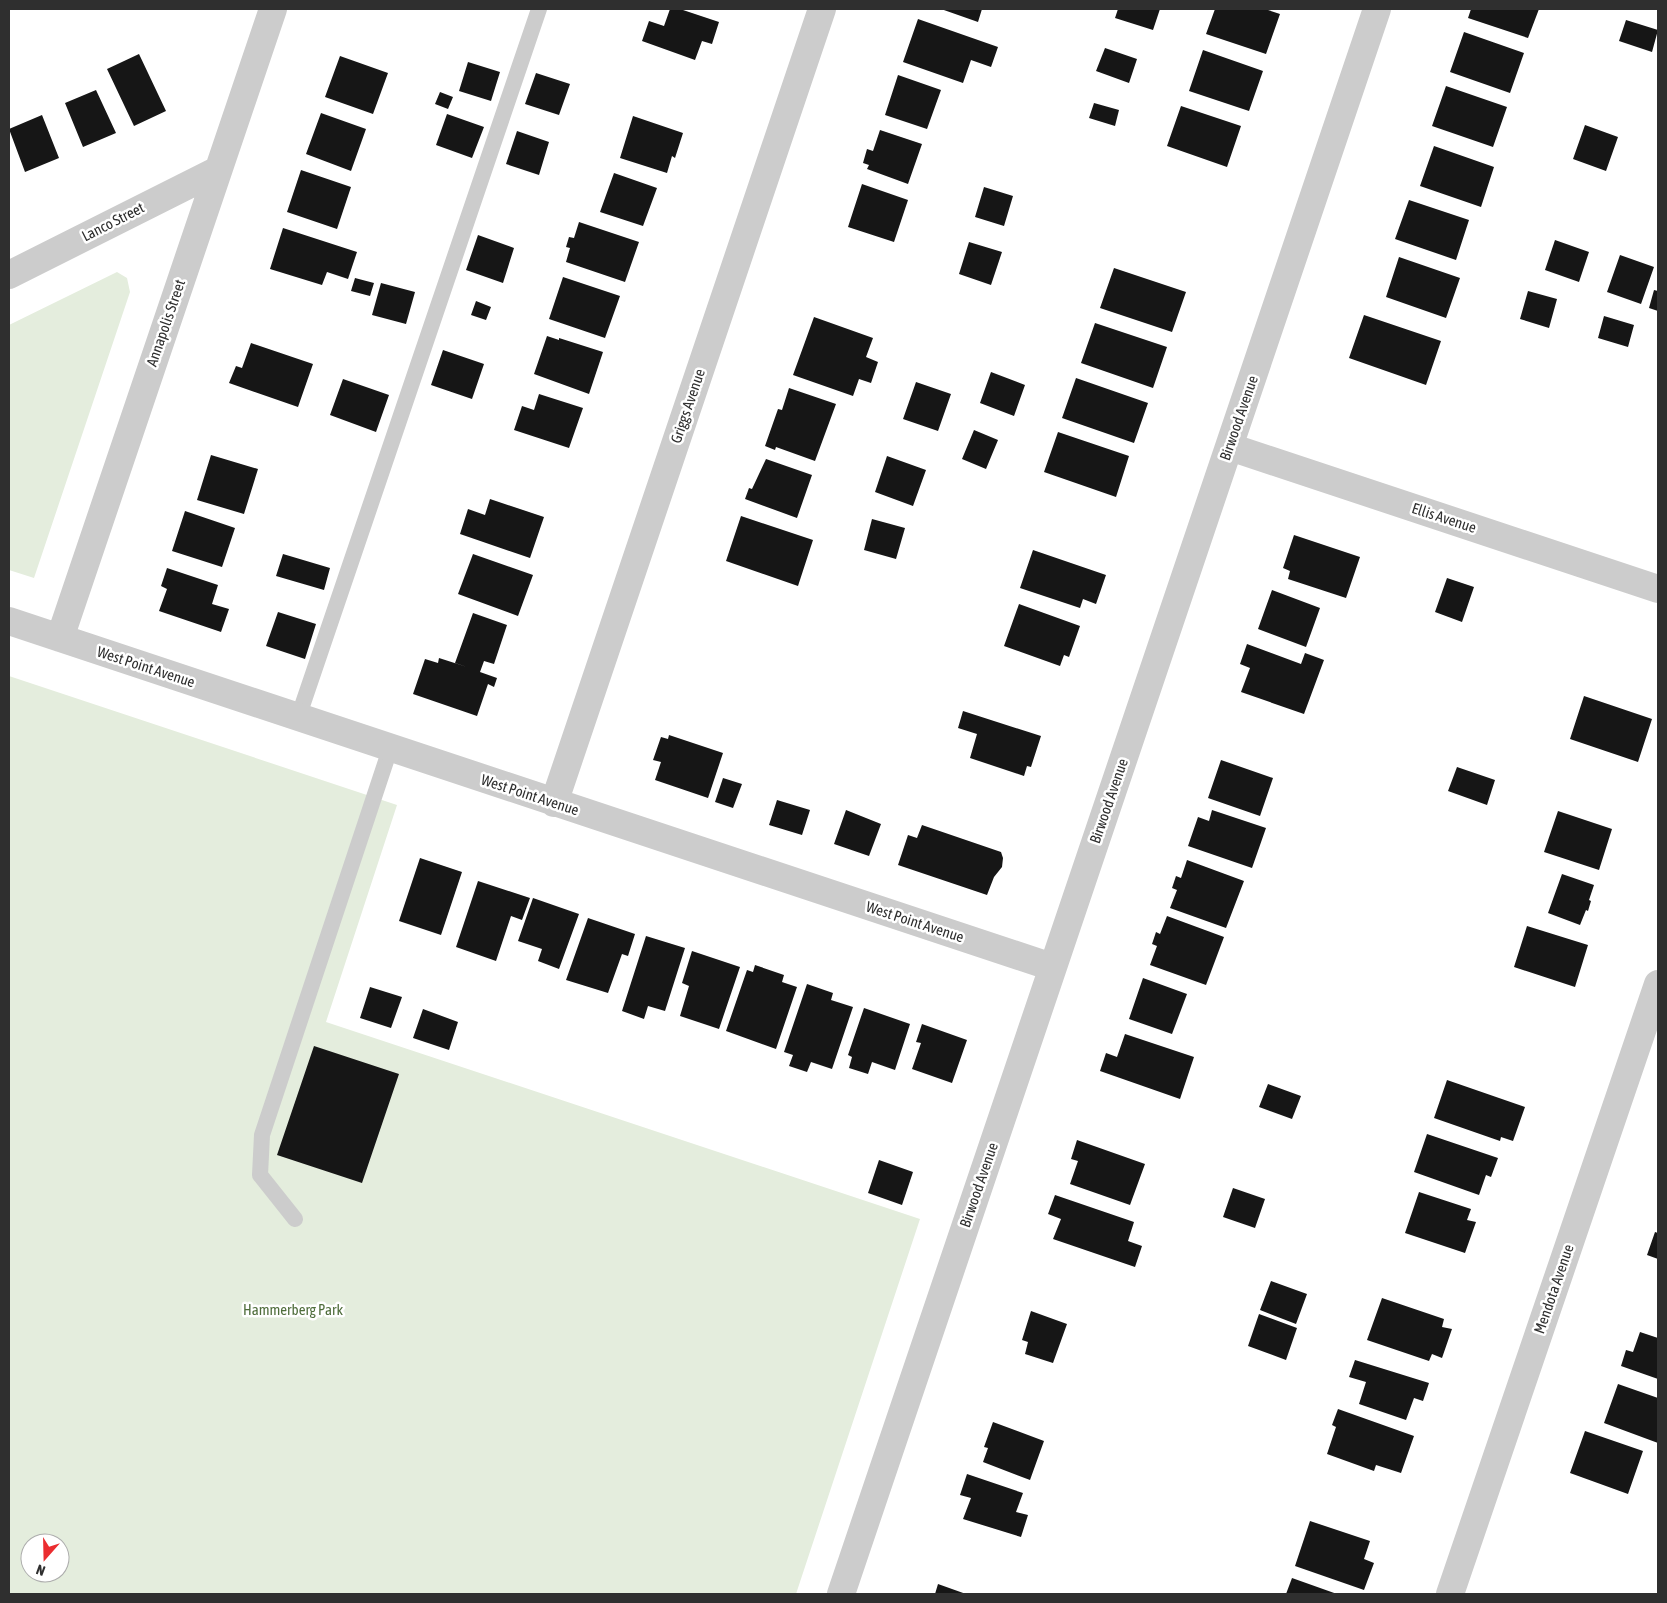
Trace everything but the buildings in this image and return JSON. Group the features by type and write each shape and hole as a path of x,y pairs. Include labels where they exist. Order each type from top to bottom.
{"street":[{"name":"Annapolis Street","path":"60,638 273,9"},
{"name":"Griggs Avenue","path":"554,803 822,9"},
{"name":"Birwood Avenue","path":"841,1594 1377,9"},
{"name":"Lanco Street","path":"9,275 218,170"},
{"name":"Ellis Avenue","path":"1230,446 1658,589"},
{"name":"West Point Avenue","path":"9,621 390,749 1052,967"},
{"name":"Mendota Avenue","path":"1450,1594 1658,984"}],"lane":[{"path":"298,718 539,9"},
{"path":"295,1219 260,1175 262,1136 390,749"}],"green space":[{"path":"117,272 127,278 130,292 34,578 9,570 9,325"},
{"name":"Hammerberg Park","path":"9,676 397,805 326,1022 920,1219 796,1594 9,1594"}]}
